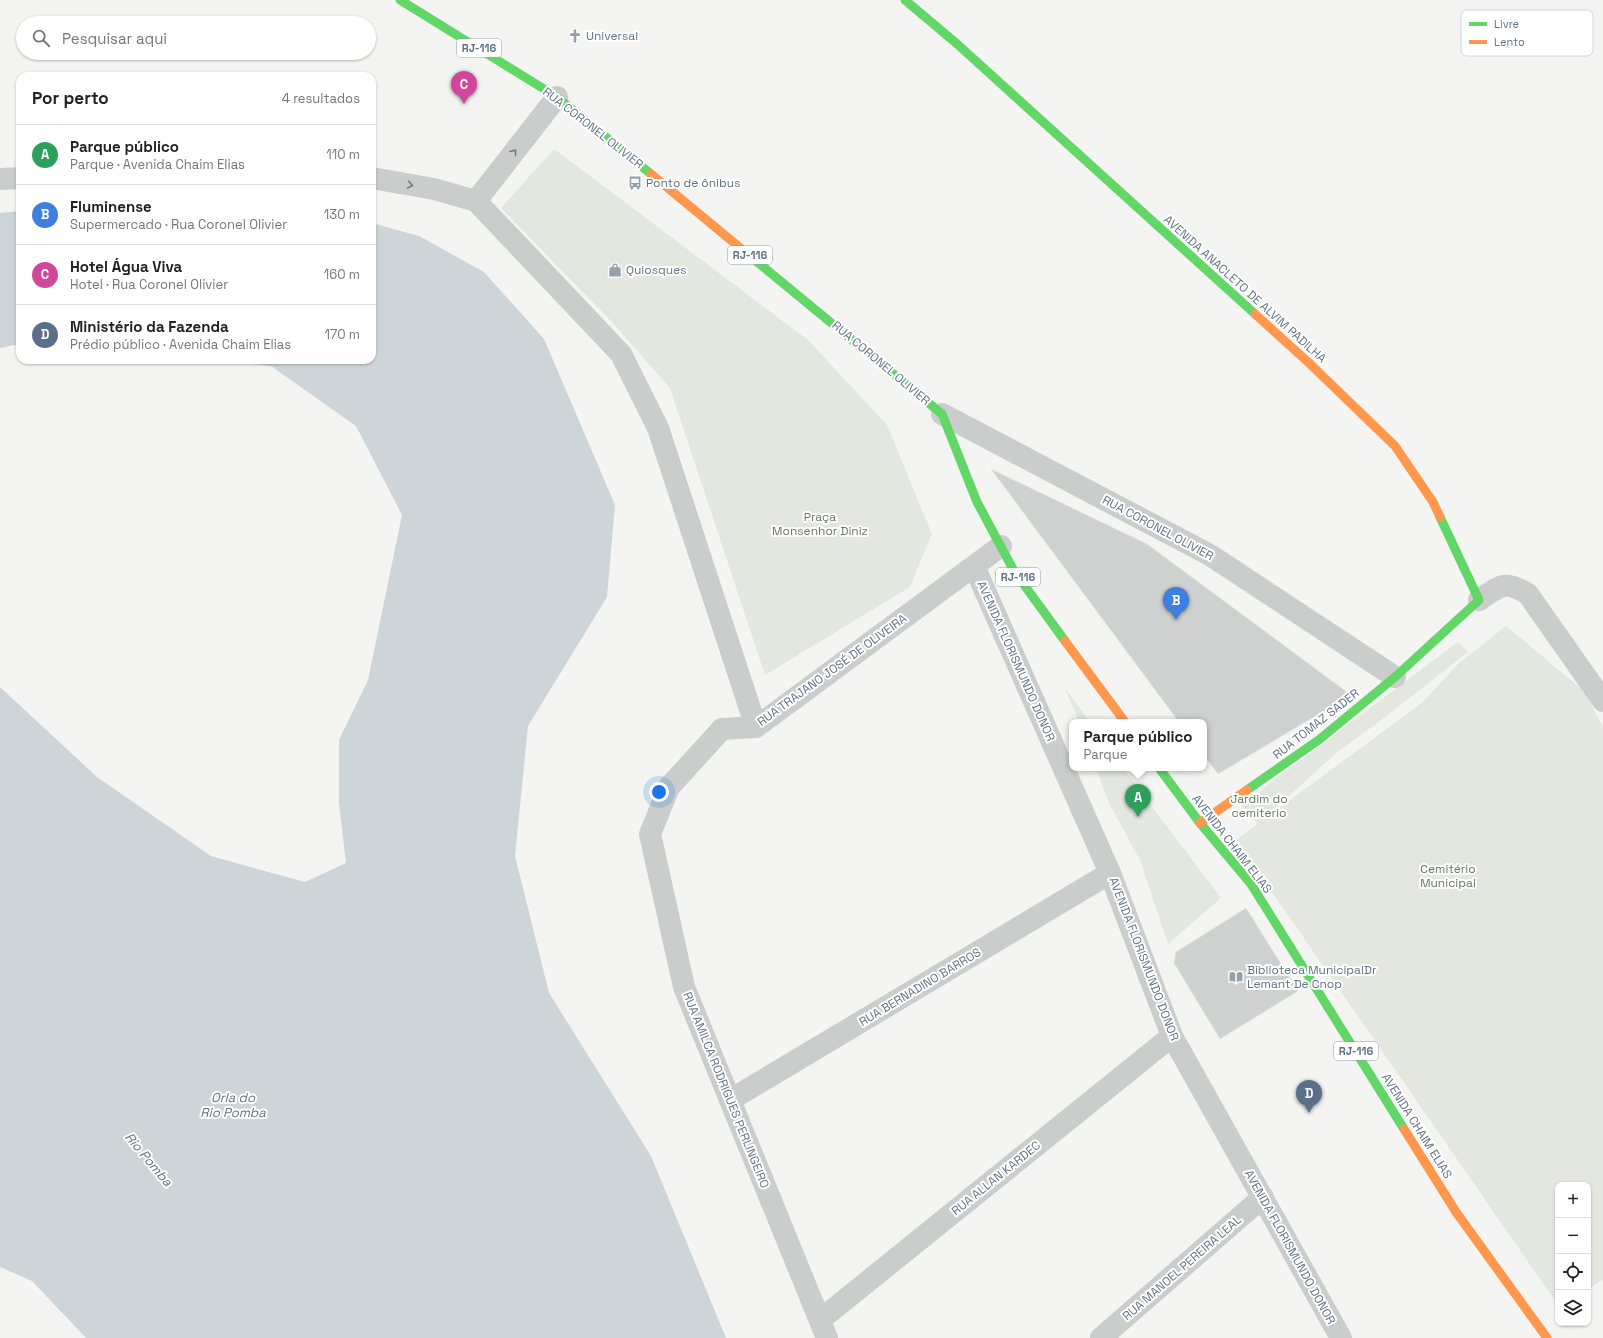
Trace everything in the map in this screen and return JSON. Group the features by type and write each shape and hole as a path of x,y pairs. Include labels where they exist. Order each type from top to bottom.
{"main road":[{"name":"RUA CORONEL OLIVIER","path":"400,0 557,97 942,414"},
{"name":"AVENIDA ANACLETO DE ALVIM PADILHA","path":"905,0 956,43 1308,362 1395,446 1433,502 1479,600"},
{"name":"RJ-116","path":"942,414 977,502 1014,571 1124,719"},
{"name":"RUA TOMAZ SADER","path":"1200,823 1320,738 1395,677 1479,600"},
{"name":"AVENIDA CHAIM ELIAS","path":"1161,771 1200,823 1251,884 1456,1212 1547,1338"}],"street":[{"path":"476,201 557,97"},
{"path":"0,179 16,178"},
{"path":"376,179 434,189 476,201 621,354 658,428 756,727"},
{"name":"RUA CORONEL OLIVIER","path":"942,414 1210,555 1395,677"},
{"name":"RUA TRAJANO JOSÉ DE OLIVEIRA","path":"650,834 669,787 722,729 756,727 1001,546"},
{"name":"AVENIDA FLORISMUNDO DONOR","path":"974,566 1110,873 1172,1036 1341,1338"},
{"path":"1479,600 1499,586 1507,584 1515,586 1528,594 1603,701"},
{"name":"RUA AMILCA RODRIGUES PERLINGEIRO","path":"650,834 684,988 824,1329"},
{"name":"RUA BERNADINO BARROS","path":"730,1100 1110,873"},
{"name":"RUA ALLAN KARDEC","path":"824,1329 1172,1036"},
{"name":"RUA MANOEL PEREIRA LEAL","path":"1101,1338 1263,1197"}],"green space":[{"name":"Praça Monsenhor Diniz","path":"554,149 808,340 887,425 932,534 910,587 765,675 670,388 611,321 501,208"},
{"name":"Cemitério Municipal","path":"1506,626 1584,691 1603,727 1603,1280 1591,1287 1591,1182 1555,1182 1555,1301 1236,840 1258,824 1241,805 1458,642 1468,652 1384,718 1335,754 1263,820 1423,702 1458,664"},
{"path":"1065,688 1088,719 1078,719"},
{"path":"1097,771 1125,771 1221,898 1168,944 1140,860 1109,803"}],"water":[{"path":"16,211 16,345 0,348 0,213"},
{"name":"Orla do Rio Pomba","path":"376,224 419,236 484,272 544,339 615,505 607,597 528,726 515,856 549,993 651,1156 726,1338 86,1338 32,1281 0,1267 0,687 97,777 211,856 305,882 346,863 339,803 339,740 368,680 402,515 356,426 271,366 252,364 376,364"}],"building":[{"path":"991,469 1147,544 1351,695 1218,774 1207,759 1207,719 1177,719"},
{"name":"Biblioteca MunicipalDr Lemant De Cnop","path":"1246,908 1298,991 1220,1039 1174,963 1176,952"}],"traffic: fast":[{"path":"400,0 557,97 651,174"},
{"path":"905,0 956,43 1255,314"},
{"path":"750,256 942,414 977,502 1014,571 1065,641"},
{"path":"1247,790 1320,739 1395,677 1479,600 1440,517"},
{"path":"1161,771 1200,823 1251,884 1404,1129"}],"traffic: slow":[{"path":"651,174 750,256"},
{"path":"1255,314 1308,362 1395,446 1433,502 1440,517"},
{"path":"1065,641 1123,719"},
{"path":"1200,823 1247,790"},
{"path":"1404,1129 1456,1212 1547,1338"}],"place":[{"name":"Universal","path":"575,36"},
{"name":"Hotel Água Viva","path":"464,104"},
{"name":"Ponto de ônibus","path":"635,183"},
{"name":"Quiosques","path":"615,270"},
{"name":"Fluminense","path":"1176,620"},
{"name":"Parque público","path":"1138,817"},
{"name":"Biblioteca MunicipalDr Lemant De Cnop","path":"1236,977"},
{"name":"Ministério da Fazenda","path":"1309,1113"}],"park label":[{"name":"Jardim do cemiterio","path":"1259,806"}],"water label":[{"name":"Rio Pomba","path":"149,1159"}]}
